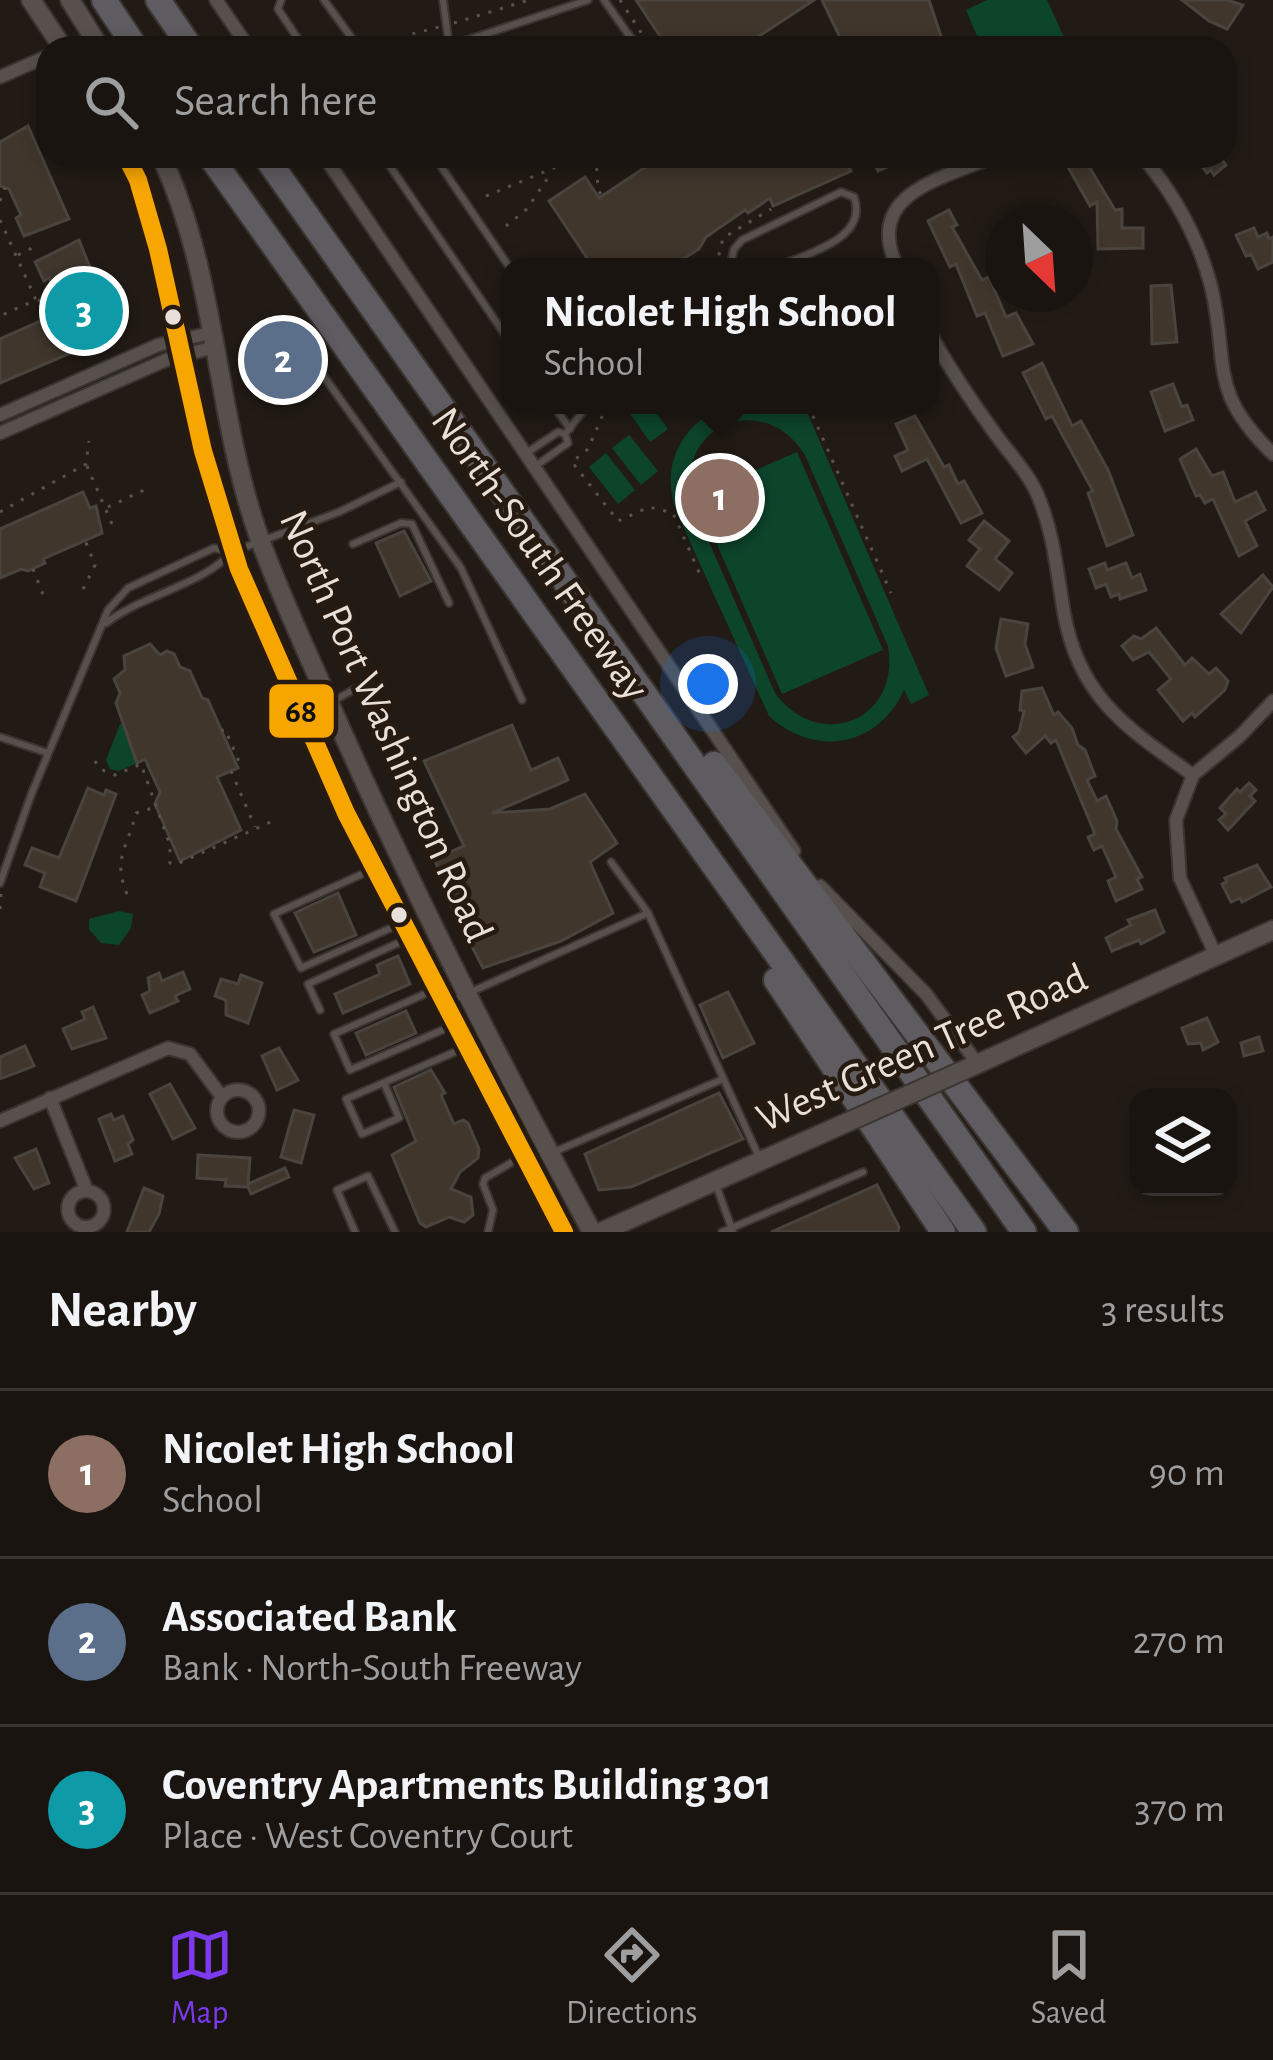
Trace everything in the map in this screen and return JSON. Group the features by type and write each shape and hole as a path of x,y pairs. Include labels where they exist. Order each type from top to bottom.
{"highway":[{"path":"104,0 128,36"},
{"path":"158,0 183,36"},
{"name":"North-South Freeway","path":"219,168 974,1232"},
{"name":"North-South Freeway","path":"274,168 1024,1232"},
{"path":"672,731 712,762 1066,1232"},
{"path":"673,809 704,872 943,1232"}],"main road":[{"path":"31,0 56,36"},
{"path":"70,0 93,36"},
{"name":"North Port Washington Road","path":"131,168 144,197 183,347 203,451 232,552 346,813 564,1232"},
{"name":"North Port Washington Road","path":"166,168 189,229 242,484 260,542 373,801 466,992 596,1232"},
{"name":"West Green Tree Road","path":"596,1232 1273,931"}],"street":[{"path":"216,0 241,36"},
{"path":"0,77 36,61"},
{"path":"332,168 804,866 846,916 926,994 971,1066"},
{"path":"894,258 889,216 902,198 968,168"},
{"path":"1152,168 1188,221 1211,287 1226,392 1273,454"},
{"path":"0,433 183,347 212,340"},
{"path":"0,416 158,345 183,347"},
{"path":"939,350 1036,490 1051,530 1071,639 1103,705 1120,723 1192,775"},
{"path":"1216,956 1180,878 1176,820 1192,775 1273,701"},
{"path":"0,1121 175,1048 198,1061 222,1097"},
{"path":"50,1098 87,1191"}],"lane":[{"path":"281,0 278,9 296,36"},
{"path":"324,0 350,36"},
{"path":"443,0 446,36"},
{"path":"480,36 588,0"},
{"path":"604,0 630,36"},
{"path":"391,168 501,329"},
{"path":"442,168 503,258"},
{"path":"732,258 734,249 751,235 842,192 854,197 858,215 850,231 795,258"},
{"path":"288,325 299,341"},
{"path":"305,350 461,568 522,700"},
{"path":"534,467 568,442 558,414"},
{"path":"567,432 581,414"},
{"path":"525,454 558,432 567,432"},
{"path":"104,625 139,602 222,564 232,552 339,512 402,482"},
{"path":"353,544 400,523 412,524 449,603"},
{"path":"0,887 108,610 128,589 214,548 232,552"},
{"path":"273,648 300,636"},
{"path":"329,703 369,682"},
{"path":"0,737 48,754"},
{"path":"346,813 373,801"},
{"path":"611,862 648,913 761,1161"},
{"path":"374,868 274,914 301,968 407,930"},
{"path":"455,1024 350,1070 334,1034 441,996 466,992 648,913"},
{"path":"320,1010 308,984 407,930"},
{"path":"384,1083 398,1118 362,1134 346,1099 467,1047"},
{"path":"551,1154 723,1079"},
{"path":"488,1232 493,1210 485,1178 524,1156"},
{"path":"722,1232 862,1172"},
{"path":"355,1232 337,1190 368,1176 395,1232"},
{"path":"714,1181 733,1230"}],"path":[{"path":"409,36 529,0"},
{"path":"620,0 643,36"},
{"path":"598,168 602,196"},
{"path":"486,196 554,169"},
{"path":"506,226 527,209 554,169"},
{"path":"0,201 5,188"},
{"path":"0,220 36,300"},
{"path":"16,256 32,248"},
{"path":"0,316 36,300 58,308"},
{"path":"603,414 588,449 572,462 618,521 650,507 673,513 702,579"},
{"path":"812,414 891,593"},
{"path":"89,441 86,464 115,531"},
{"path":"0,512 86,464"},
{"path":"105,508 144,490"},
{"path":"82,589 95,566 85,540"},
{"path":"33,569 44,597"},
{"path":"221,731 225,729 240,764 236,765"},
{"path":"95,760 100,769 115,776 141,764 170,844 170,863 275,820"},
{"path":"231,771 256,829"},
{"path":"127,894 118,874 122,850 136,813 154,807"},
{"path":"0,887 0,909"}],"green space":[{"path":"987,0 1047,0 1064,36 977,36 966,10"},
{"path":"630,414 657,414 668,429 650,442"},
{"path":"710,414 808,414 929,695 911,704 904,690 878,724 844,740 806,738 769,716 676,511 673,461 698,422","holes":["733,422 767,423 781,430 805,455 888,646 889,672 882,693 870,710 853,720 813,722 775,693 691,501 690,471 709,436"]},
{"path":"629,435 658,471 641,485 612,448"},
{"path":"797,452 883,650 782,694 696,496"},
{"path":"606,453 635,490 618,504 589,467"},
{"path":"125,722 137,763 119,771 110,769 106,760"},
{"path":"119,911 133,914 131,928 119,945 101,943 89,929 89,919"}],"building":[{"path":"636,0 814,0 759,36 660,36"},
{"path":"822,0 929,0 941,36 839,36"},
{"path":"1182,0 1227,0 1243,5 1227,29"},
{"path":"28,126 36,144 36,168 47,168 69,219 24,236 9,189 0,186 0,142"},
{"path":"644,168 851,171 773,206 770,198 748,213 745,210 684,258 587,258 549,201 585,177 599,198"},
{"path":"1069,168 1090,168 1115,210 1122,209 1122,228 1143,228 1143,248 1098,249 1097,202 1089,204"},
{"path":"949,210 957,225 952,227 985,279 985,312 1004,312 1006,317 1016,313 1033,344 1003,356 985,313 977,316 956,264 950,267 928,221"},
{"path":"1254,228 1258,237 1267,233 1269,239 1273,237 1273,262 1258,269 1236,235"},
{"path":"79,240 120,332 0,383 0,339 56,314 60,303 49,278 44,281 35,262"},
{"path":"1171,285 1177,342 1152,344 1151,286"},
{"path":"280,331 291,347 298,348 305,370 284,385 257,347"},
{"path":"1042,363 1072,426 1081,421 1108,470 1133,535 1107,546 1088,493 1093,491 1052,416 1046,419 1023,373"},
{"path":"1173,384 1193,420 1165,431 1151,392"},
{"path":"915,416 944,467 949,465 958,484 964,481 982,513 961,523 927,459 902,471 895,456 908,450 896,424"},
{"path":"1196,449 1212,476 1223,472 1235,502 1256,492 1265,510 1245,521 1257,546 1239,556 1213,499 1205,503 1196,496 1180,459"},
{"path":"83,492 90,508 96,506 102,533 43,559 45,563 28,571 21,569 0,578 0,529"},
{"path":"984,521 1009,541 995,559 1012,573 999,590 967,566 980,549 969,540"},
{"path":"404,531 431,581 400,596 376,543"},
{"path":"1105,563 1107,570 1126,563 1132,578 1140,574 1146,590 1120,599 1119,594 1111,597 1106,584 1096,588 1089,569"},
{"path":"1263,575 1273,587 1241,633 1221,614"},
{"path":"1001,619 1028,624 1025,644 1033,667 1006,676 996,648"},
{"path":"1156,628 1185,665 1192,658 1209,674 1216,668 1228,681 1225,690 1195,717 1192,713 1183,721 1158,690 1171,679 1149,652 1133,660 1122,646"},
{"path":"150,644 160,655 174,654 180,667 190,671 238,768 217,777 241,830 180,861 155,804 160,792 145,759 137,763 116,703 120,693 114,679 125,670 124,656"},
{"path":"1042,688 1054,715 1058,712 1085,750 1095,776 1087,780 1097,801 1106,796 1116,829 1142,877 1137,879 1142,889 1116,901 1108,881 1116,877 1102,846 1094,850 1088,837 1095,834 1056,740 1051,743 1045,736 1026,753 1013,737 1024,711 1020,710 1022,691"},
{"path":"512,725 531,770 558,758 568,780 492,813 550,809 585,794 617,843 590,862 613,913 561,941 483,968 446,896 434,859 464,846 424,761"},
{"path":"1249,783 1256,790 1250,796 1255,801 1228,830 1219,820 1226,814 1220,808"},
{"path":"88,788 116,794 76,901 40,887 45,873 25,865 32,848 59,858"},
{"path":"1257,865 1271,887 1242,902 1240,898 1231,902 1222,884 1225,878"},
{"path":"338,893 356,935 314,952 295,913"},
{"path":"1155,910 1164,932 1112,951 1106,938 1131,925 1128,920"},
{"path":"398,956 410,984 343,1013 335,994 380,974 377,965"},
{"path":"183,972 190,989 175,996 178,1001 150,1013 142,995 150,991 148,978 159,973 162,981"},
{"path":"241,975 262,983 248,1023 226,1015 226,1000 215,996 221,979 238,984"},
{"path":"728,992 754,1043 723,1058 700,1005"},
{"path":"93,1007 106,1038 72,1049 63,1029 85,1019 82,1012"},
{"path":"406,1011 416,1033 366,1055 356,1033"},
{"path":"1207,1018 1218,1042 1203,1050 1201,1043 1188,1044 1182,1028"},
{"path":"1259,1037 1263,1051 1244,1056 1241,1043"},
{"path":"25,1046 34,1066 0,1079 0,1057"},
{"path":"279,1048 298,1080 277,1090 262,1056"},
{"path":"431,1070 445,1093 441,1095 454,1124 468,1123 479,1149 478,1158 460,1172 451,1189 471,1197 473,1215 464,1222 449,1217 426,1227 420,1223 392,1155 416,1141 394,1087"},
{"path":"170,1084 195,1128 173,1139 150,1094"},
{"path":"719,1093 743,1139 631,1187 599,1190 585,1154"},
{"path":"294,1110 314,1115 301,1163 281,1157"},
{"path":"111,1114 114,1120 123,1116 133,1140 128,1144 132,1154 115,1161 99,1119"},
{"path":"36,1149 49,1183 34,1189 15,1158"},
{"path":"198,1155 250,1158 248,1184 285,1168 289,1177 251,1194 248,1187 225,1186 226,1180 197,1178"},
{"path":"877,1185 898,1232 771,1232"},
{"path":"144,1188 163,1196 159,1214 149,1232 127,1232"}],"transit line":[{"name":"68","path":"132,168 158,249 203,451 239,569 346,813 564,1232"}],"place":[{"name":"Coventry Apartments Building 301","path":"84,311"},
{"name":"Associated Bank","path":"283,360"},
{"name":"Nicolet High School","path":"720,498"}]}
